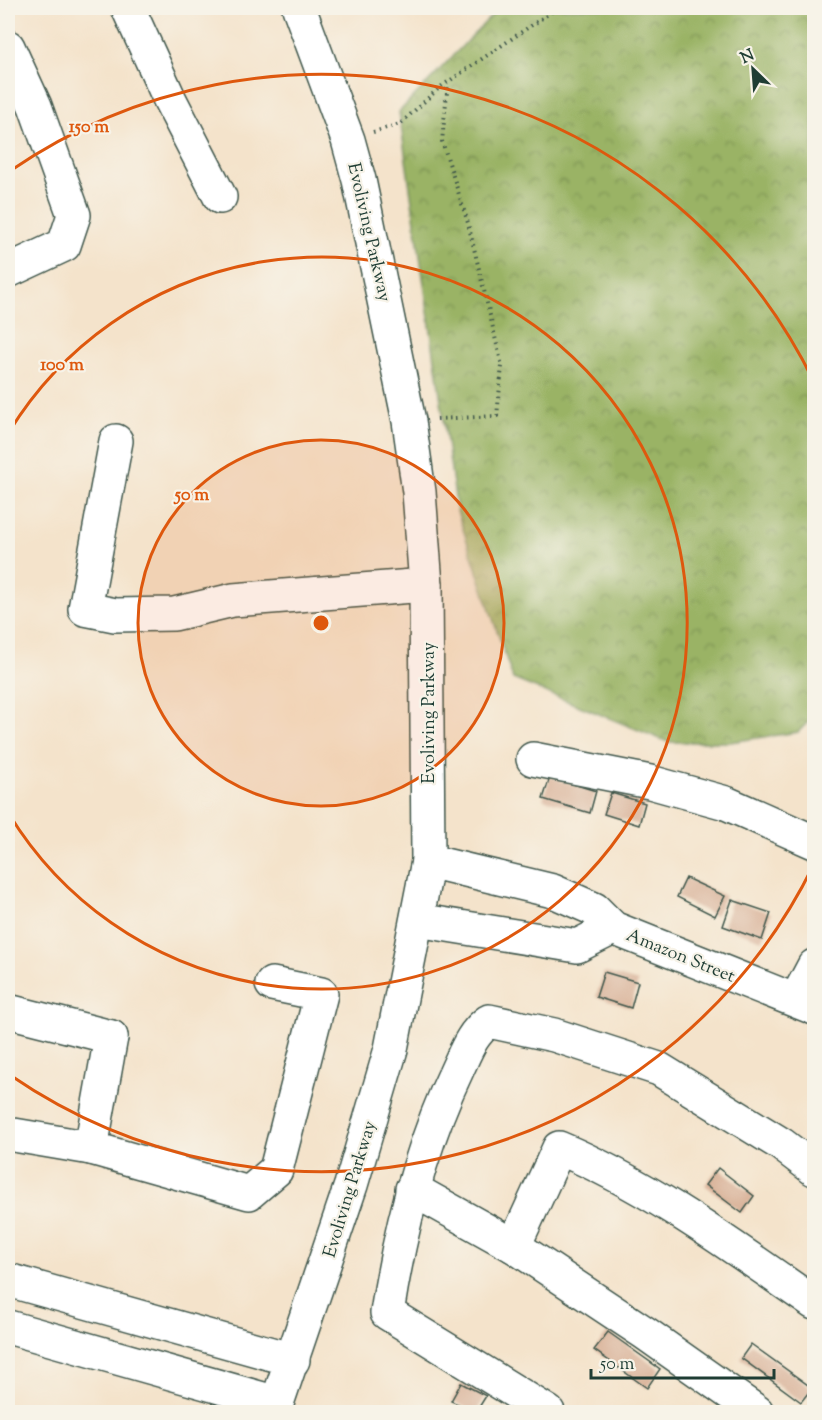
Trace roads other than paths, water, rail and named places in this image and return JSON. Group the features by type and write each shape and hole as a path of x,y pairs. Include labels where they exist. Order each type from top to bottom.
{"street":[{"path":"128,8 170,100 220,197"},
{"name":"Evoliving Parkway","path":"276,1408 351,1185 391,1049 428,861 426,585 419,492 409,421 374,248 348,140 299,8"},
{"path":"8,47 21,109 74,215 64,245 8,271"},
{"path":"116,441 85,609 115,615 174,614 233,600 426,585"},
{"path":"532,759 650,782 726,803 814,842"},
{"name":"Amazon Street","path":"428,861 553,891 594,909 613,928 805,1004"},
{"path":"417,920 577,946 613,928"},
{"path":"805,1004 814,966"},
{"path":"8,1134 91,1148 249,1193 276,1170 321,994 272,984"},
{"path":"8,1011 123,1034 91,1148"},
{"path":"548,1413 387,1313 411,1189 436,1114 476,1030 489,1021 554,1035 659,1069 781,1144 814,1169"},
{"path":"514,1246 559,1148 588,1161 715,1234 814,1303"},
{"path":"411,1189 514,1246 645,1333 757,1413"},
{"path":"8,1280 293,1360"},
{"path":"56,1340 69,1296"},
{"path":"8,1327 236,1391 276,1408"},
{"path":"236,1391 246,1347"}]}
